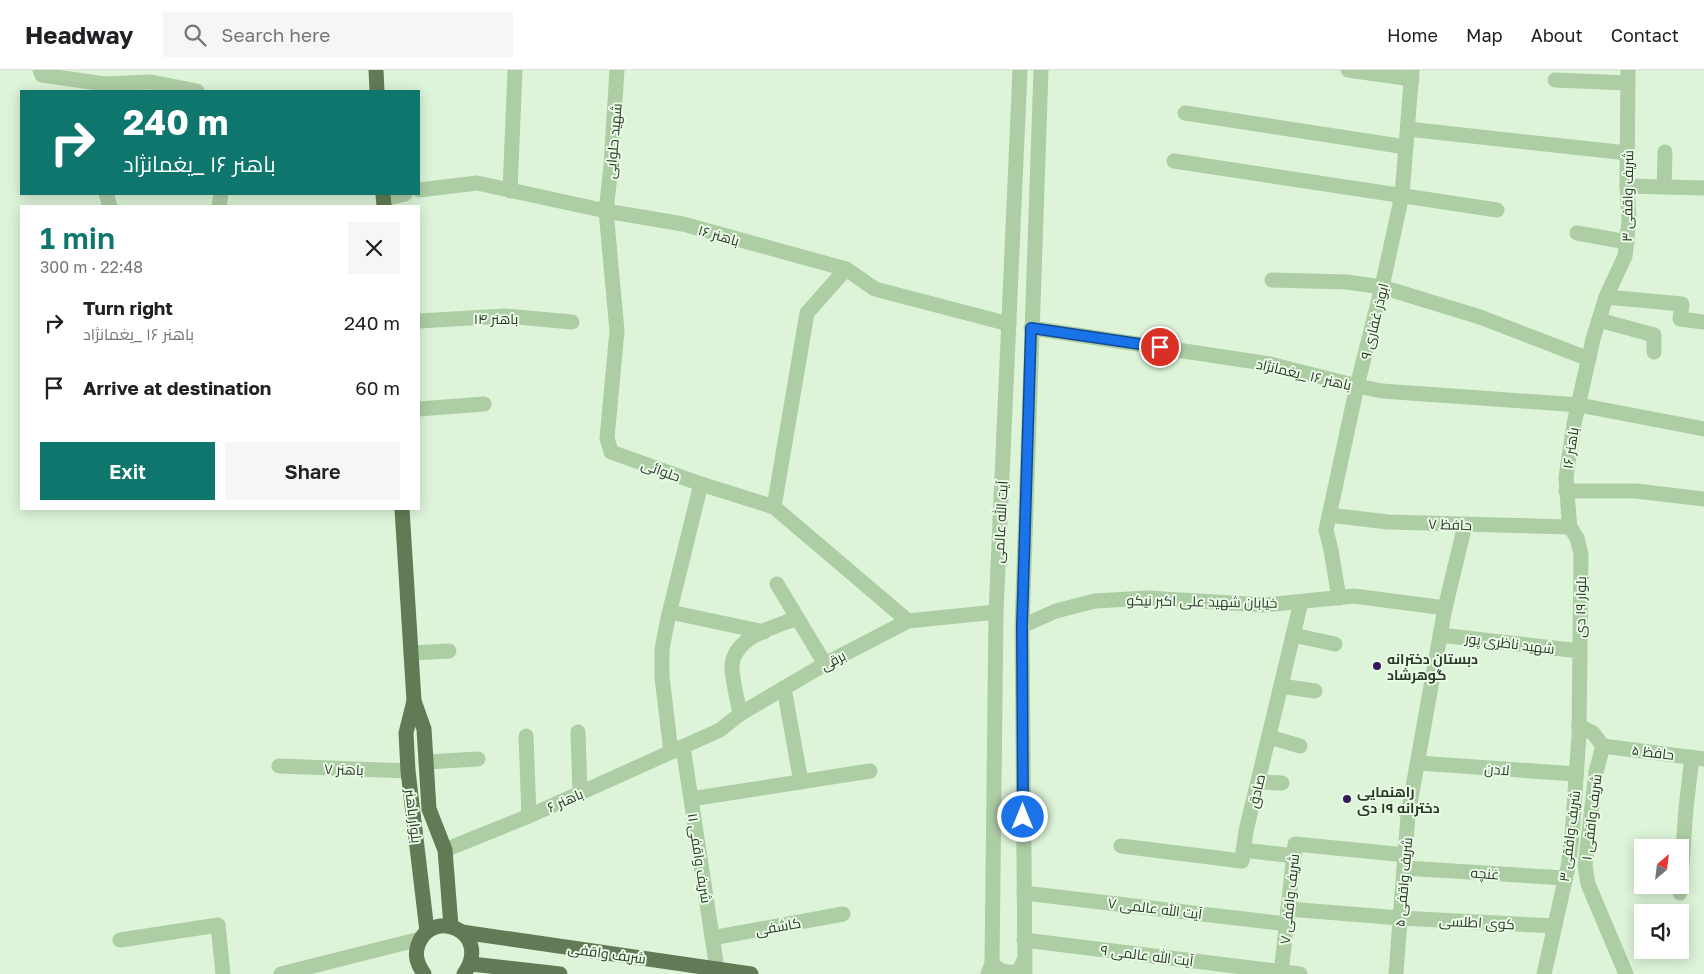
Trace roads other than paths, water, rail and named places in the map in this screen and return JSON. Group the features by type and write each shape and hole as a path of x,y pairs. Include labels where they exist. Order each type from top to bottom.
{"main road":[{"path":"376,70 377,90"},
{"name":"بلوار باهنر","path":"402,510 414,701 424,729 429,808 445,850 457,929"},
{"name":"بلوار باهنر","path":"414,701 406,732 423,935 416,951 417,964 424,974"},
{"name":"شریف واقفی","path":"423,935 438,926 751,974"},
{"path":"457,929 470,941 473,952 466,971"},
{"name":"شریف واقفی","path":"466,971 560,974"}],"street":[{"path":"40,70 42,74 105,88 151,82 192,90"},
{"path":"510,191 515,70"},
{"name":"شهید حلوایی","path":"606,211 612,157 617,70"},
{"name":"آیت الله عالمی","path":"990,969 996,612 1020,70"},
{"name":"آیت الله عالمی","path":"1025,967 1022,626 1041,70"},
{"path":"1348,70 1412,75"},
{"name":"ابوذر غفاری ۹","path":"1340,598 1326,530 1357,386 1382,287 1402,195 1412,75"},
{"path":"1556,80 1628,77"},
{"name":"شریف واقفی ۳","path":"1578,404 1588,359 1606,297 1625,256 1629,219 1627,186 1628,77"},
{"path":"1185,113 1406,146"},
{"path":"1408,129 1627,153"},
{"path":"1664,187 1665,152"},
{"path":"1174,161 1497,210"},
{"name":"باهنر ۱۶","path":"420,190 477,184 606,211 683,224 846,269 875,289 1010,324"},
{"path":"1627,186 1704,188"},
{"path":"384,200 402,195"},
{"name":"حلوائی","path":"606,211 617,331 607,438 611,452 774,508 908,621"},
{"path":"1577,233 1627,242"},
{"path":"774,508 807,313 846,269"},
{"path":"1272,280 1347,282 1382,287 1480,317 1588,359"},
{"path":"1606,297 1682,304 1680,318 1704,322"},
{"name":"باهنر ۱۴","path":"420,321 505,316 572,322"},
{"path":"1599,320 1654,335 1654,352"},
{"name":"باهنر ۱۶ _یغمانژاد","path":"1031,328 1270,364 1382,391 1578,404 1704,429"},
{"path":"420,409 484,404"},
{"name":"باهنر ۱۶","path":"1566,492 1566,477 1578,404"},
{"name":"شریف واقفی ۱۱","path":"701,484 662,649 662,677 677,749 691,799 717,969"},
{"path":"1566,492 1636,491 1704,499"},
{"name":"بلوار ۱۹ دی","path":"1566,492 1570,527 1577,538 1581,554 1578,726"},
{"name":"حافظ ۷","path":"1329,515 1388,522 1570,527"},
{"name":"شریف واقفی ۵","path":"1396,974 1408,814 1445,608 1465,525"},
{"path":"778,584 825,664"},
{"name":"خیابان شهید علی اکبر نیکو","path":"1022,626 1056,611 1094,601 1147,598 1265,605 1354,596 1445,608"},
{"name":"صادق","path":"1243,850 1301,602"},
{"path":"670,612 764,632"},
{"name":"برقی","path":"677,749 720,730 740,714 825,664 908,621 996,612"},
{"path":"740,714 732,666 735,652 742,644 797,618"},
{"name":"شهید ناظری پور","path":"1440,635 1580,651"},
{"path":"1293,636 1335,644"},
{"path":"411,652 448,650"},
{"path":"1281,686 1315,691"},
{"path":"784,688 801,782"},
{"path":"1578,726 1593,733 1603,746"},
{"name":"شریف وافقی ۳","path":"1544,974 1572,837 1578,726"},
{"path":"578,732 580,793"},
{"path":"526,736 529,816"},
{"path":"1269,737 1300,746"},
{"name":"حافظ ۵","path":"1603,746 1698,758"},
{"name":"شریف وافقی ۱","path":"1603,746 1596,772 1585,866 1588,884 1626,974"},
{"name":"باهنر ۶","path":"445,850 529,816 677,749"},
{"path":"1684,839 1686,808 1698,758"},
{"path":"426,762 478,760"},
{"name":"لادن","path":"1418,763 1576,774"},
{"name":"باهنر ۷","path":"279,766 408,771"},
{"path":"691,799 870,772"},
{"path":"1258,782 1282,784"},
{"name":"شریف واقفی ۷","path":"1281,973 1296,844 1404,862"},
{"path":"1121,846 1242,861 1243,850 1294,856"},
{"name":"غنچه","path":"1404,862 1565,878"},
{"name":"آیت الله عالمی ۷","path":"1024,893 1288,916 1400,918"},
{"name":"کاشفی","path":"712,938 843,914"},
{"name":"کوی اطلسی","path":"1400,918 1555,926"},
{"path":"120,940 218,925 223,974"},
{"path":"281,974 423,935"},
{"name":"آیت الله عالمی ۹","path":"1024,940 1300,974"},
{"path":"990,969 1007,974 1019,971 1025,967"}],"place":[{"name":"دبستان دخترانه گوهرشاد","path":"1377,666"},
{"name":"راهنمایی دخترانه ۱۹ دی","path":"1347,799"}]}
